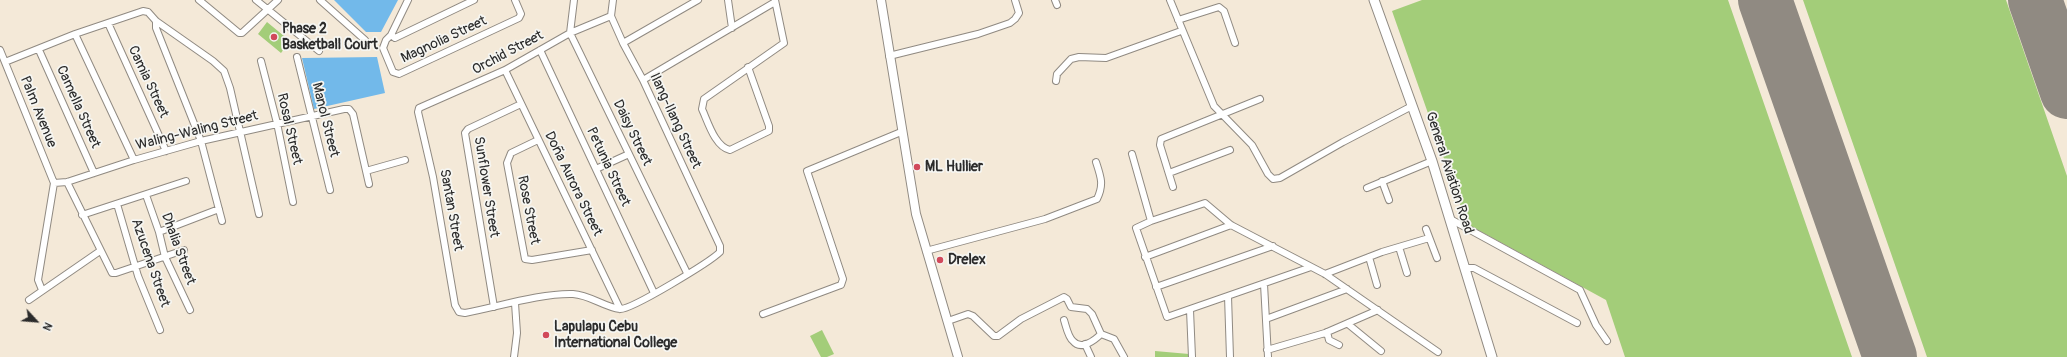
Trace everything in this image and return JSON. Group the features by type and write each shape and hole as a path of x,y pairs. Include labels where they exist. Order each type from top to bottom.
{"main road":[{"name":"General Aviation Road","path":"1374,0 1452,220 1492,357"}],"street":[{"path":"199,0 239,33 242,33 278,0"},
{"path":"256,0 319,50"},
{"path":"320,0 365,40"},
{"path":"393,36 408,0"},
{"path":"393,36 474,0"},
{"name":"Magnolia Street","path":"393,36 386,40 383,48 393,72 399,74 521,16 515,0"},
{"path":"570,33 574,0"},
{"name":"Ilang-Ilang Street","path":"612,0 611,16 622,43 644,80 720,246 720,252 687,273"},
{"path":"622,43 698,0"},
{"path":"728,0 732,28"},
{"path":"882,0 901,132 916,214 958,357"},
{"path":"889,56 978,34 1010,23 1019,13 1016,0"},
{"path":"1170,0 1181,31 1214,106 1220,114 1256,149 1268,174 1273,179 1280,178 1343,142 1412,106"},
{"path":"644,80 775,1 784,43 748,67 704,99 702,103 702,109 720,145 725,149 730,150 769,130 769,126 748,67"},
{"path":"1178,20 1219,7 1224,11 1235,43"},
{"path":"5,62 108,22 145,11 156,21 224,71 230,88 259,214"},
{"name":"Orchid Street","path":"418,112 419,108 505,70 570,33 611,16"},
{"path":"156,21 156,28 201,141 222,222"},
{"name":"Camia Street","path":"108,22 166,151"},
{"path":"1056,81 1057,74 1072,59 1087,57 1106,58 1181,31"},
{"name":"Daisy Street","path":"570,33 687,273"},
{"path":"76,34 134,160"},
{"name":"Palm Avenue","path":"0,50 54,183"},
{"name":"Camella Street","path":"39,50 94,173"},
{"name":"Petunia Street","path":"540,50 654,293"},
{"name":"Manol Street","path":"297,57 330,190"},
{"name":"Rosal Street","path":"261,61 277,123 293,202"},
{"name":"Doña Aurora Street","path":"505,70 620,309"},
{"path":"1173,187 1160,145 1161,139 1260,98"},
{"name":"Sunflower Street","path":"494,307 464,133 468,129 521,104"},
{"name":"Waling-Waling Street","path":"54,183 67,182 134,160 201,141 344,109 349,109 352,114 366,171"},
{"name":"Santan Street","path":"418,112 433,177 455,305 459,312 465,313 494,307"},
{"path":"763,314 841,285 843,279 807,170 901,132"},
{"name":"Rose Street","path":"538,140 511,153 507,163 525,259 532,260 592,250"},
{"path":"1169,173 1230,150"},
{"path":"596,169 629,154"},
{"path":"1132,154 1151,221"},
{"path":"369,184 366,171 404,160"},
{"path":"1367,188 1432,160"},
{"path":"926,251 1045,219 1097,199 1102,189 1102,181 1096,162"},
{"path":"82,215 186,181"},
{"path":"1382,181 1389,200"},
{"path":"67,182 112,273 136,267 184,250"},
{"path":"42,290 38,280 54,183"},
{"name":"Dhalia Street","path":"146,195 159,232 165,257 190,310"},
{"path":"1311,267 1167,317 1145,258 1136,228 1151,221 1205,203 1231,225 1325,274 1438,352"},
{"name":"Azucena Street","path":"118,204 136,267 160,330"},
{"path":"159,232 219,209"},
{"path":"1452,220 1580,290 1596,325 1607,342"},
{"path":"1145,258 1231,225"},
{"path":"1426,229 1437,258"},
{"path":"1325,274 1369,257 1429,238"},
{"path":"1156,287 1273,246"},
{"path":"1399,247 1407,273"},
{"path":"29,300 100,251"},
{"path":"1369,257 1376,284"},
{"path":"1465,268 1474,268 1577,323"},
{"path":"494,307 537,298 574,294 592,298 620,309 628,307 687,273"},
{"path":"1264,284 1268,357"},
{"path":"1266,319 1347,289"},
{"path":"1228,296 1230,357"},
{"path":"948,322 960,315 968,314 973,316 994,336 998,336 1021,319 1064,297 1067,299 1071,307 1087,309 1092,314 1101,334 1114,339 1124,357"},
{"path":"514,357 517,333 515,303"},
{"path":"1190,310 1192,357"},
{"path":"1267,350 1327,332 1378,310"},
{"path":"1064,320 1072,341 1079,344 1094,341 1101,334"},
{"path":"1348,324 1381,351"},
{"path":"1327,332 1329,340 1339,345"},
{"path":"1085,344 1091,357"}],"green space":[{"path":"1422,0 1728,0 1852,357 1625,357 1606,300 1467,224 1392,11"},
{"path":"1803,0 2006,0 2067,176 2067,357 1927,357"},
{"name":"Phase 2 Basketball Court","path":"267,22 290,41 281,53 258,34"},
{"path":"822,330 834,354 827,357 821,357 810,336"},
{"path":"1155,351 1189,354 1189,357 1155,357"}],"water":[{"path":"334,0 398,0 381,32 366,32"},
{"path":"377,57 385,93 314,109 302,58"}],"runway":[{"path":"1765,0 1890,357"},
{"path":"2035,0 2067,92"}],"place":[{"name":"Phase 2 Basketball Court","path":"274,37"},
{"name":"ML Hullier","path":"917,167"},
{"name":"Drelex","path":"940,260"},
{"name":"Lapulapu Cebu International College","path":"546,335"}]}
